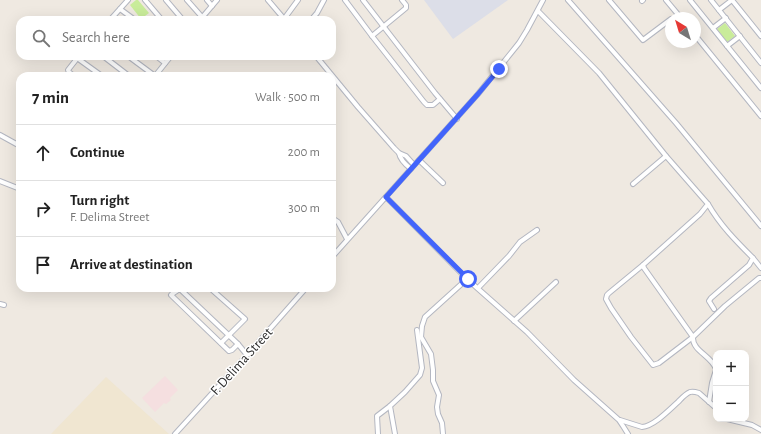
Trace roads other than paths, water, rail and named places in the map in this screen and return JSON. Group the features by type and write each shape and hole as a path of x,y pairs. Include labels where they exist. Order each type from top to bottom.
{"street":[{"path":"114,16 128,0"},
{"path":"145,0 159,16"},
{"path":"166,0 180,16"},
{"path":"187,0 199,16"},
{"path":"207,0 212,6"},
{"path":"204,16 217,0"},
{"path":"268,0 282,16"},
{"path":"288,16 298,0"},
{"path":"314,16 324,0"},
{"path":"346,0 409,85 427,106 440,99"},
{"path":"363,0 456,119"},
{"path":"372,36 406,8 402,0"},
{"path":"336,252 456,119 503,64 527,30 543,0"},
{"path":"568,0 676,123 761,226"},
{"path":"609,0 643,40 665,23"},
{"path":"666,0 676,12"},
{"path":"690,0 761,88"},
{"path":"711,0 761,63"},
{"path":"719,10 732,0 761,36"},
{"path":"120,9 130,16"},
{"path":"538,11 599,72 666,156 708,204 730,236 753,258 761,268"},
{"path":"713,28 726,18"},
{"path":"727,46 740,36"},
{"path":"701,42 761,116"},
{"path":"69,72 68,70 76,60"},
{"path":"82,60 97,72"},
{"path":"108,60 124,72"},
{"path":"133,60 150,72"},
{"path":"161,60 165,63"},
{"path":"158,72 168,60"},
{"path":"319,60 329,72"},
{"path":"336,80 399,153 406,156 414,165"},
{"path":"0,135 16,144"},
{"path":"399,153 399,157 411,169"},
{"path":"634,184 666,156"},
{"path":"419,160 443,183"},
{"path":"0,181 16,187"},
{"path":"386,197 468,279 527,332 574,380 619,420 628,434"},
{"path":"708,204 700,214 607,295 606,299 610,308 653,365 659,363 693,337 726,306 759,278 761,278"},
{"path":"336,221 347,239"},
{"path":"478,288 509,256 520,242 537,230"},
{"path":"714,309 709,301 711,298 749,265 753,258"},
{"path":"643,265 693,337 692,340 695,345 713,362"},
{"path":"442,434 442,423 437,407 439,395 433,381 431,354 421,337 422,326 425,318 468,279"},
{"path":"514,321 556,282"},
{"path":"175,292 172,296 230,351 238,344"},
{"path":"185,292 230,335 247,355"},
{"path":"215,292 245,318 244,321 221,343"},
{"name":"F. Delima Street","path":"175,434 302,292"},
{"path":"378,434 377,416 405,392 420,375 422,368 417,330"},
{"path":"709,402 713,380"},
{"path":"619,420 645,427 656,420 690,392 699,393 713,405"},
{"path":"390,406 395,434"},
{"path":"740,422 752,425 761,430"}]}
